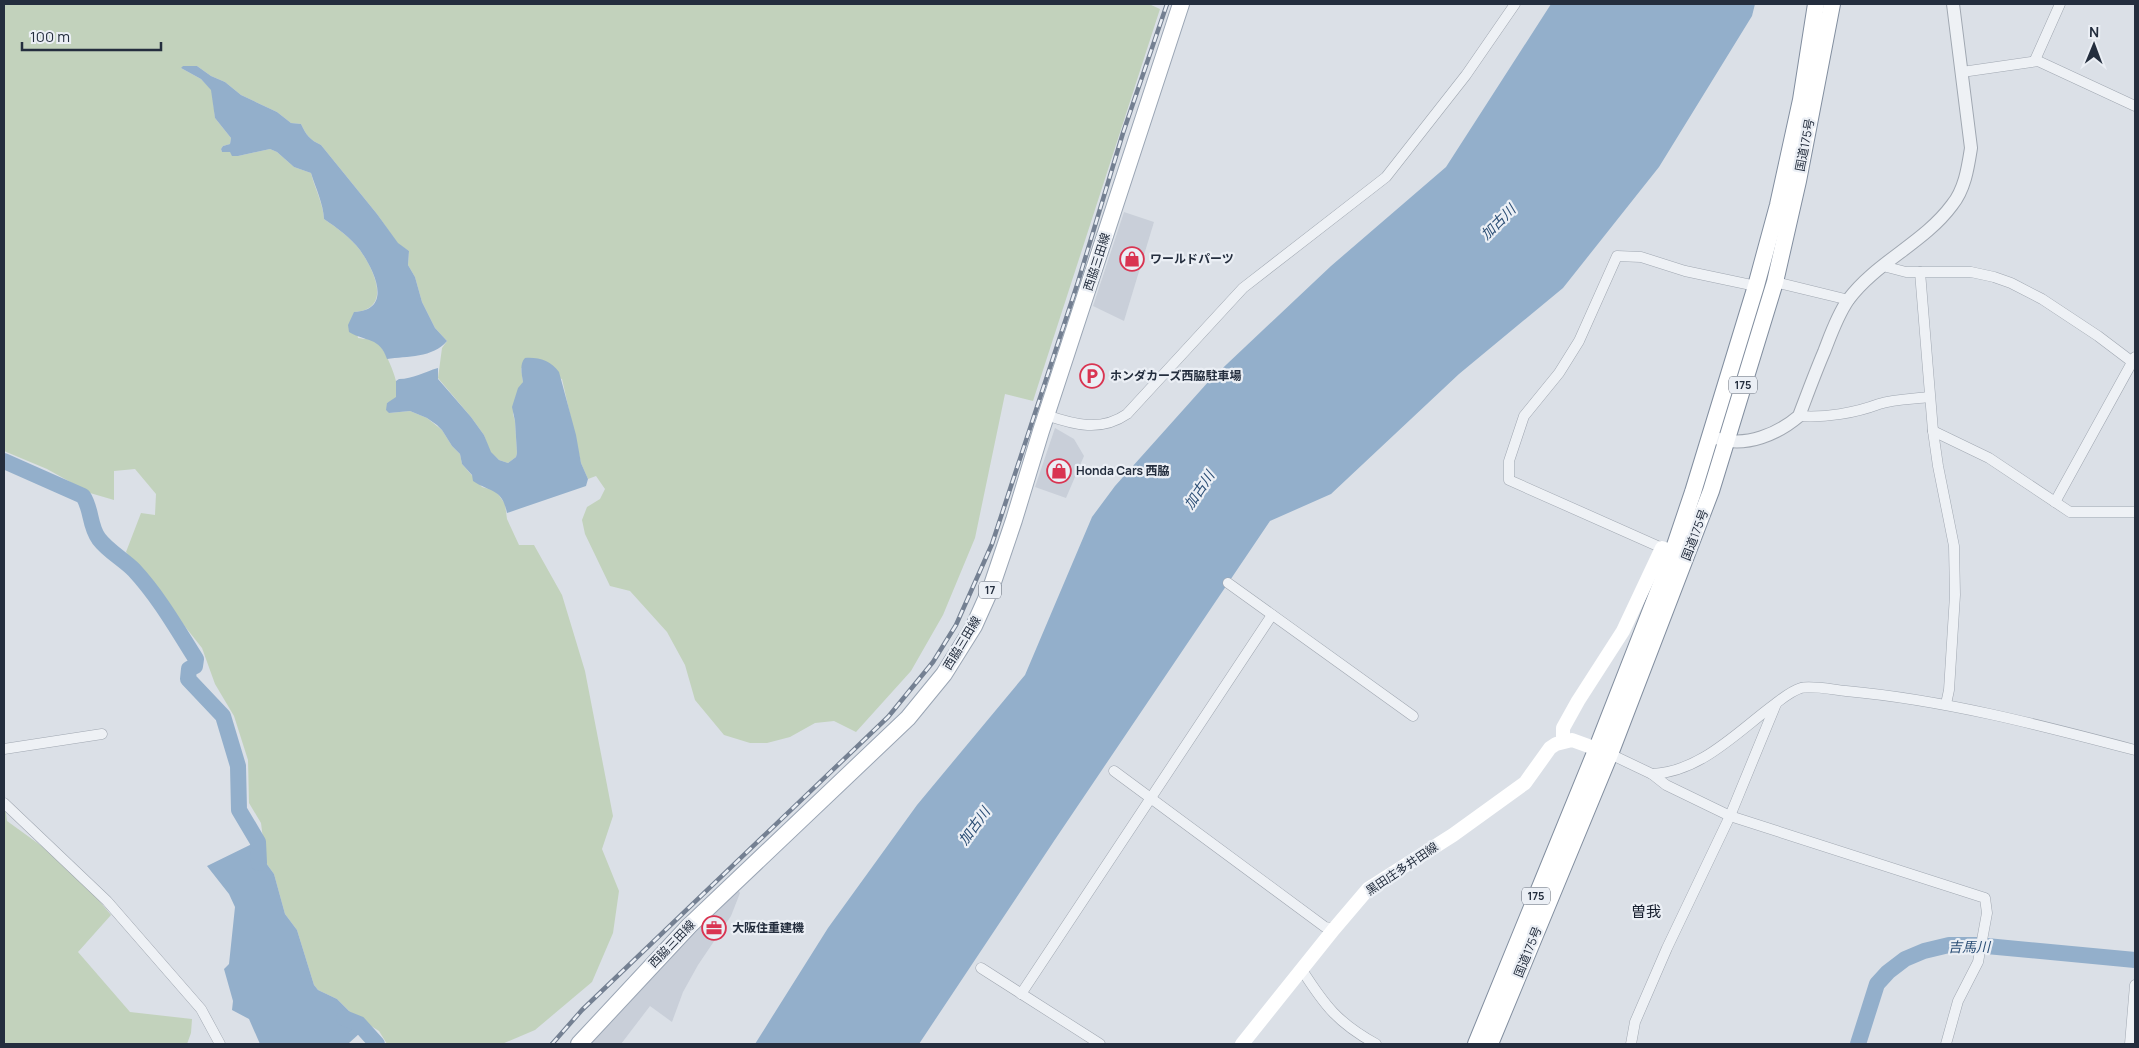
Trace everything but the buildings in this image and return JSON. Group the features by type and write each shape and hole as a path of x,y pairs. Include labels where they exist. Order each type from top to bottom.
{"main road":[{"name":"西脇三田線","path":"578,1044 689,926 908,718 944,674 974,626 990,588 1181,4"},
{"name":"国道175号","path":"1490,1044 1603,751 1668,550 1710,437 1756,286 1790,155 1801,100 1816,4"},
{"name":"国道175号","path":"1476,1044 1603,751 1712,492 1775,282 1798,181 1832,4"},
{"path":"1603,751 1572,740 1563,741 1563,728 1623,631 1668,550"},
{"name":"黒田庄多井田線","path":"1242,1044 1368,889 1454,835 1518,788 1525,782 1550,748 1563,741"}],"street":[{"path":"1046,415 1065,422 1095,426 1117,421 1128,414 1243,288 1386,177 1466,75 1515,4"},
{"path":"1710,437 1726,441 1744,441 1763,437 1788,426 1799,416 1836,320 1849,300 1883,266 1932,226 1953,205 1968,170 1971,148 1953,4"},
{"path":"2035,60 2060,4"},
{"path":"1962,72 2035,60 2135,106"},
{"path":"1668,550 1509,480 1509,462 1516,435 1524,416 1559,373 1579,341 1617,256 1641,257 1685,271 1756,286"},
{"path":"1883,266 1906,272 1970,272 2011,283 2042,299 2134,360 2055,502"},
{"path":"1920,272 1933,431 1954,546 1954,595 1949,690 1946,704"},
{"path":"1775,282 1849,300"},
{"path":"1799,416 1810,417 1870,409 1880,404 1929,396"},
{"path":"1933,431 1989,458 2070,512 2135,512"},
{"path":"1228,583 1413,716"},
{"path":"1022,994 1272,615"},
{"path":"1652,774 1681,768 1714,752 1786,696 1802,687 1878,694 1946,704 2037,724 2135,750"},
{"path":"1631,1044 1635,1022 1667,948 1730,816 1777,703"},
{"path":"4,749 102,734"},
{"path":"1603,751 1652,774 1666,784 1730,816 1985,898 1987,913 1978,962 1958,1000 1946,1044"},
{"path":"1114,771 1325,927 1334,929"},
{"path":"4,803 107,901 201,1009 220,1044"},
{"path":"981,968 1100,1044"},
{"path":"1302,970 1324,1005 1345,1025 1376,1044"},
{"path":"2130,1044 2135,985"}],"shaded area":[{"path":"1124,212 1154,222 1124,321 1093,306"},
{"name":"Honda Cars 西脇","path":"1055,428 1074,439 1084,456 1066,498 1035,487"},
{"path":"738,890 740,893 731,916 698,965 683,992 672,1022 650,1006 621,1044 590,1044 688,938"}],"green space":[{"path":"4,4 1149,4 1160,9 1033,401 1005,394 975,538 943,615 911,671 856,732 834,721 815,723 790,737 767,743 750,743 724,735 695,700 685,665 667,632 630,591 610,586 585,534 582,520 587,507 600,499 605,489 596,476 588,479 581,463 562,379 521,368 523,382 513,414 517,453 516,457 508,463 499,460 490,452 484,435 471,417 438,378 442,348 447,341 435,328 422,302 415,277 408,265 409,251 398,244 377,214 321,145 309,137 301,124 291,123 277,112 241,95 225,82 211,76 197,66 181,68 201,79 212,90 215,118 231,138 230,144 223,146 221,149 222,152 230,152 238,156 270,149 277,152 294,167 311,173 324,219 343,233 360,250 375,278 377,296 373,304 366,309 354,312 358,338 377,342 392,368 398,392 397,397 387,403 389,413 410,411 427,418 442,430 452,446 460,454 462,464 482,487 496,491 505,504 507,519 519,545 534,545 562,595 585,671 613,816 602,849 619,891 613,933 592,982 535,1030 502,1044 387,1044 379,1031 352,1014 337,999 318,990 314,985 297,930 285,914 274,874 266,863 261,823 249,803 248,760 234,716 215,684 202,648 126,552 141,513 155,515 156,494 135,469 114,471 114,500 90,493 47,469 4,451"},
{"path":"4,806 7,821 72,868 111,915 78,952 130,1012 192,1019 191,1033 187,1044 4,1044"}],"water":[{"name":"加古川","path":"1551,4 1755,4 1752,16 1659,167 1563,288 1459,374 1331,494 1270,521 919,1044 755,1044 828,928 917,805 1025,675 1092,517 1115,486 1209,381 1331,266 1446,167"},
{"path":"183,66 197,66 211,76 225,82 241,95 277,112 291,123 301,124 309,137 321,145 398,243 409,251 408,265 415,277 422,302 435,328 447,341 441,347 435,351 419,355 387,359 381,347 376,343 349,332 348,325 354,312 366,310 374,304 377,297 375,278 365,258 352,241 324,219 321,202 311,173 294,167 277,152 270,149 238,156 232,156 230,152 222,152 221,149 223,146 230,144 231,138 215,118 211,90 201,79 181,68"},
{"path":"525,358 535,358 544,361 552,365 559,372 576,435 581,463 588,479 586,486 507,513 499,495 473,481 472,475 462,464 460,454 437,425 427,418 410,411 389,413 386,410 387,403 396,397 396,381 414,377 438,368 438,379 471,417 484,435 491,452 499,460 508,463 516,457 517,453 512,407 518,388 523,382 521,366"},
{"path":"262,839 266,863 274,874 285,914 297,930 314,985 318,990 337,999 352,1014 368,1024 349,1043 260,1044 249,1019 232,1010 233,1001 224,969 229,964 235,907 229,894 207,866"}],"waterway":[{"path":"4,461 83,496 99,539 134,570 152,591 175,625 196,659 195,666 189,669 188,679 223,716 238,766 239,810 258,842 259,863"},
{"name":"吉馬川","path":"1858,1044 1877,984 1888,972 1905,959 1924,951 1949,945 1976,945 2135,960"},
{"path":"344,1018 359,1024 377,1044"}],"railway":[{"path":"552,1044 582,1010 888,717 933,662 956,625 992,544 1078,282 1123,133 1167,4"}],"place":[{"name":"ワールドパーツ","path":"1132,259"},
{"name":"ホンダカーズ西脇駐車場","path":"1092,376"},
{"name":"Honda Cars 西脇","path":"1059,471"},
{"name":"大阪住重建機","path":"714,928"}],"district":[{"name":"曽我","path":"1646,912"}]}
